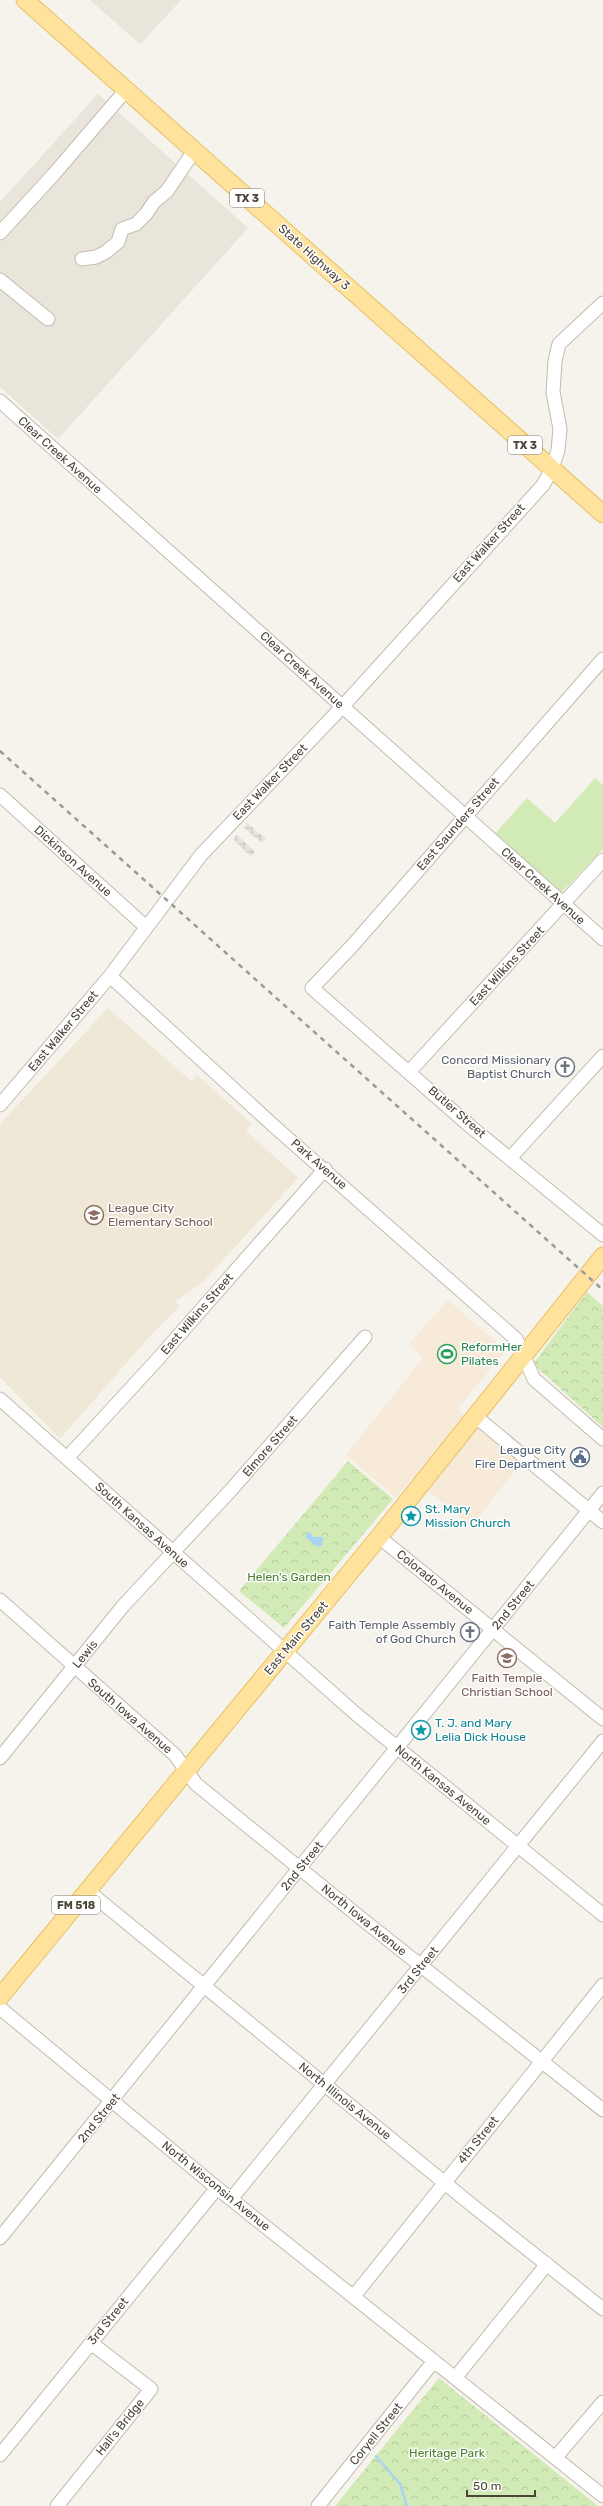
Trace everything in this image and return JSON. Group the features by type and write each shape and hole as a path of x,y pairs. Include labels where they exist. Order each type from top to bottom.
{"main road":[{"name":"State Highway 3","path":"25,0 603,514"},
{"name":"East Main Street","path":"0,1997 379,1537 603,1256"}],"street":[{"path":"0,232 54,174 126,90"},
{"path":"82,259 96,257 118,242 122,229 136,224 154,202 167,191 194,151"},
{"path":"0,280 48,319"},
{"name":"East Walker Street","path":"0,1105 110,976 201,854 343,706 543,485 552,469 558,450 560,429 553,392 555,361 559,344 603,303"},
{"name":"Clear Creek Avenue","path":"0,401 603,939"},
{"name":"East Saunders Street","path":"312,988 352,946 603,659"},
{"name":"Dickinson Avenue","path":"0,795 146,927"},
{"name":"East Wilkins Street","path":"410,1071 564,905 603,860"},
{"name":"Park Avenue","path":"110,976 275,1127 325,1169 516,1339 534,1379 603,1439"},
{"name":"Butler Street","path":"312,988 410,1071 470,1126 511,1157 603,1236"},
{"path":"511,1157 603,1056"},
{"name":"East Wilkins Street","path":"67,1458 157,1360 325,1169"},
{"name":"Elmore Street","path":"173,1553 365,1337"},
{"name":"South Kansas Avenue","path":"0,1399 284,1652"},
{"path":"475,1416 603,1522"},
{"name":"2nd Street","path":"0,2238 112,2102 603,1493"},
{"name":"Colorado Avenue","path":"379,1537 603,1719"},
{"name":"Lewis","path":"0,1758 123,1606 173,1553"},
{"name":"South Iowa Avenue","path":"0,1600 175,1755 186,1770"},
{"name":"North Kansas Avenue","path":"284,1652 398,1748 603,1915"},
{"name":"3rd Street","path":"232,2198 603,1741"},
{"name":"North Iowa Avenue","path":"186,1770 196,1784 421,1966 603,2110"},
{"name":"North Illinois Avenue","path":"88,1891 325,2085 603,2308"},
{"name":"4th Street","path":"354,2296 603,1984"},
{"name":"North Wisconsin Avenue","path":"0,2008 217,2188 232,2198 456,2378"},
{"name":"3rd Street","path":"0,2455 217,2188"},
{"path":"547,2264 456,2378 603,2496"},
{"name":"Hall's Bridge","path":"57,2506 151,2389 91,2342"},
{"name":"Coryell Street","path":"318,2506 434,2361"},
{"path":"555,2458 603,2402"}],"shaded area":[{"path":"90,0 181,0 140,44"},
{"path":"98,94 248,228 58,439 0,387 0,202"},
{"path":"247,823 266,839 262,843 244,828"},
{"path":"237,835 255,852 250,856 233,839"},
{"path":"108,1008 191,1081 197,1075 252,1124 246,1131 298,1178 204,1281 176,1301 179,1307 151,1335 60,1439 0,1377 0,1124"},
{"path":"448,1300 506,1351 457,1409 521,1463 471,1526 412,1478 396,1498 346,1455 423,1358 409,1344"}],"green space":[{"path":"595,778 603,785 603,849 560,894 494,835 527,798 555,823"},
{"path":"587,1292 603,1306 603,1427 533,1364"},
{"name":"Helen's Garden","path":"348,1461 393,1499 284,1628 239,1591"},
{"name":"Heritage Park","path":"439,2378 598,2506 335,2506"}],"water":[{"path":"309,1531 313,1537 323,1537 322,1546 318,1547 305,1537"}],"waterway":[{"path":"376,2456 400,2484 407,2506"}],"railway":[{"path":"0,751 603,1290"}],"place":[{"name":"Concord Missionary Baptist Church","path":"565,1067"},
{"name":"League City Elementary School","path":"94,1215"},
{"name":"ReformHer Pilates","path":"447,1354"},
{"name":"League City Fire Department","path":"580,1457"},
{"name":"St. Mary Mission Church","path":"411,1516"},
{"name":"Faith Temple Assembly of God Church","path":"470,1632"},
{"name":"Faith Temple Christian School","path":"507,1658"},
{"name":"T. J. and Mary Lelia Dick House","path":"421,1730"}]}
